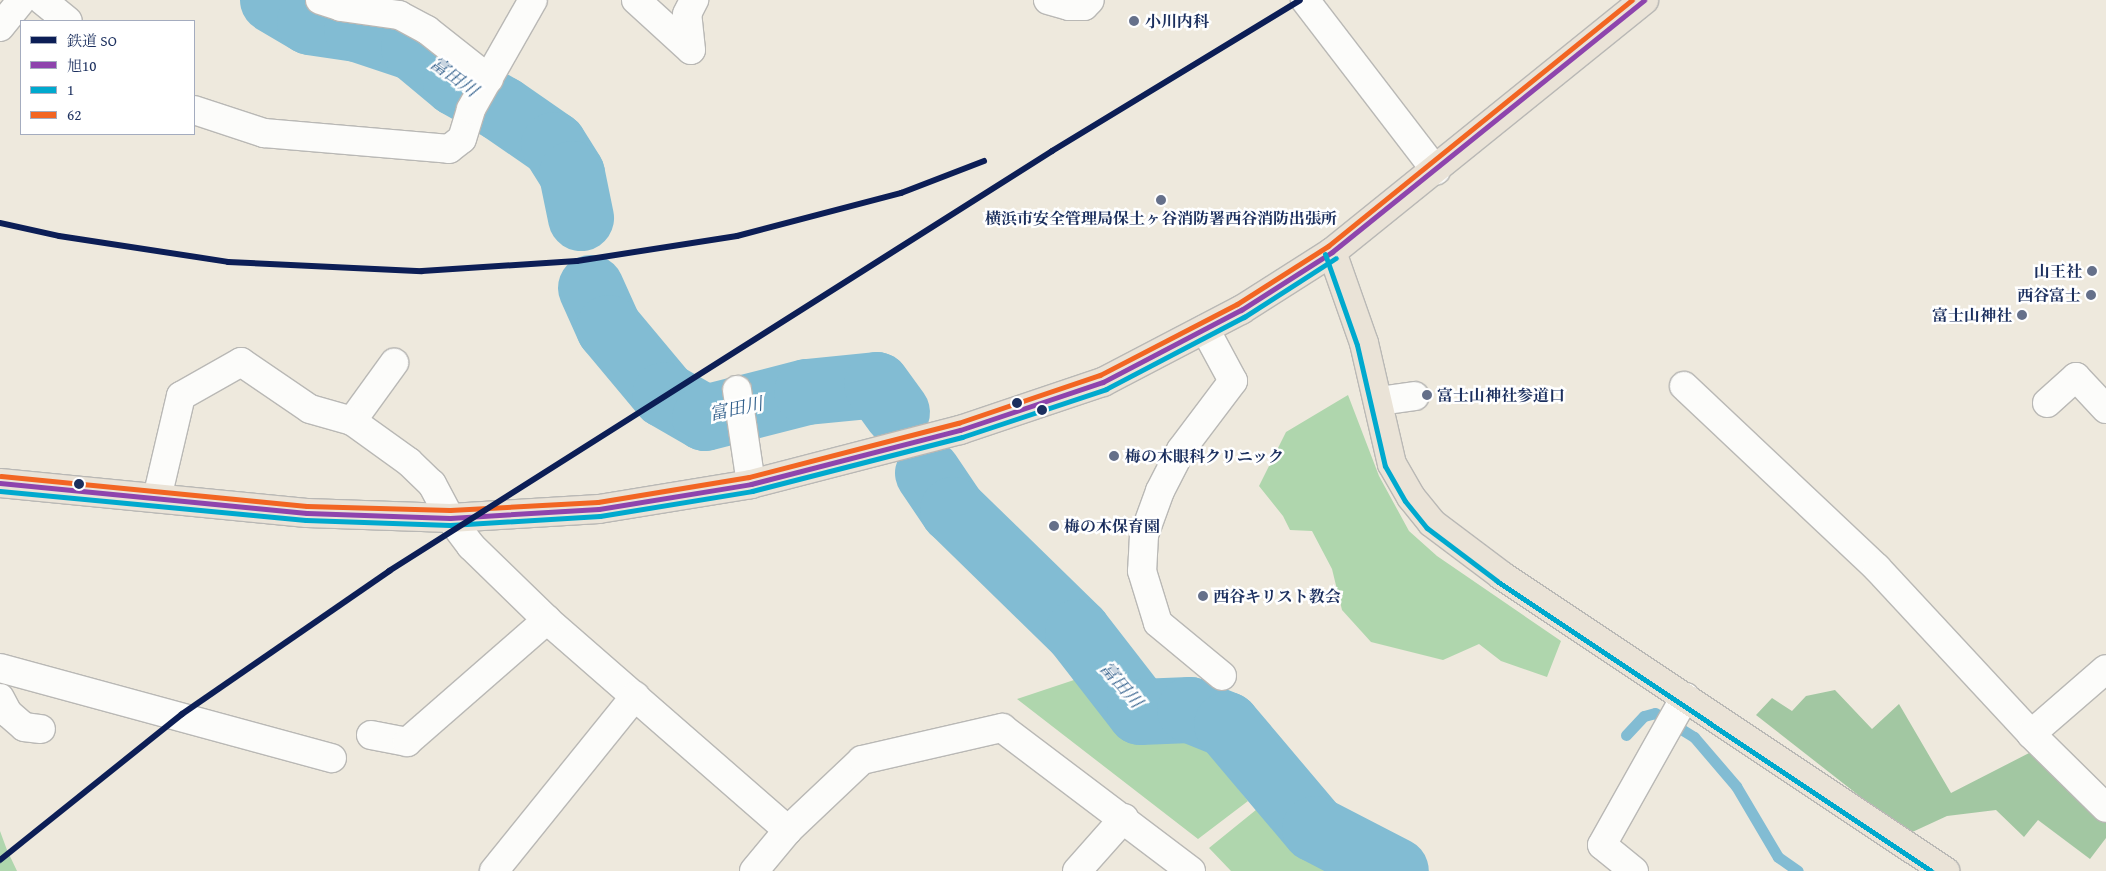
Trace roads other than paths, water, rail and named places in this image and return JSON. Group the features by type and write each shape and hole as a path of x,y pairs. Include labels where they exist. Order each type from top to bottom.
{"main road":[{"path":"0,483 307,513 450,518 599,509 751,484 960,430 1103,382 1241,310 1332,252 1436,171 1644,0"},
{"path":"1332,252 1364,343 1380,401 1392,464 1411,498 1432,523 1460,548 1945,871"}],"street":[{"path":"1,22 22,0"},
{"path":"42,0 67,20"},
{"path":"320,0 341,7 399,15 427,30 482,92"},
{"path":"195,110 264,134 449,149 462,138 482,92 533,0"},
{"path":"636,0 691,50 687,14 694,0"},
{"path":"1048,0 1069,6 1084,6 1090,0"},
{"path":"1305,0 1436,171"},
{"path":"1205,329 1233,381 1181,450 1160,492 1144,535 1142,571 1158,623 1222,676"},
{"path":"157,498 181,396 240,362 310,409 352,422 409,462 432,484 450,518 471,546 547,620 788,830"},
{"path":"352,422 394,363"},
{"path":"2056,395 2076,377 2106,409"},
{"path":"1684,386 1884,560 2031,734 2106,808"},
{"path":"738,392 748,448 751,484"},
{"path":"1380,401 1414,396"},
{"path":"371,735 407,742 547,620"},
{"path":"0,668 332,758"},
{"path":"2031,734 2106,669"},
{"path":"494,871 635,696"},
{"path":"1634,871 1602,845 1685,697"},
{"path":"0,698 8,713 24,727 41,729"},
{"path":"754,871 788,830 862,760 1002,728 1124,818 1191,871"},
{"path":"1077,871 1124,818"}],"waterway":[{"name":"富田川","path":"273,0 310,22 357,29 414,48 456,83 502,109 554,145 572,174 581,218"},
{"name":"富田川","path":"591,288 609,328 665,395 705,418 807,392 877,385 897,413"},
{"name":"富田川","path":"928,473 953,510 1078,632 1140,712 1190,710 1227,725 1315,829 1396,871"},
{"path":"1626,735 1644,716 1655,713 1694,737 1736,786 1778,857 1798,871"}],"rail line":[{"name":"SO","path":"0,860 182,714 389,571 1052,151 1300,0"},
{"name":"SO","path":"0,223 59,236 228,262 422,271 577,261 737,236 901,193 984,161"}],"place":[{"name":"小川内科","path":"1134,21"},
{"name":"横浜市安全管理局保土ヶ谷消防署西谷消防出張所","path":"1161,200"},
{"name":"山王社","path":"2092,271"},
{"name":"西谷富士","path":"2091,295"},
{"name":"富士山神社","path":"2022,315"},
{"name":"富士山神社参道口","path":"1427,395"},
{"name":"梅の木眼科クリニック","path":"1114,456"},
{"name":"梅の木保育園","path":"1054,526"},
{"name":"西谷キリスト教会","path":"1203,596"}]}
